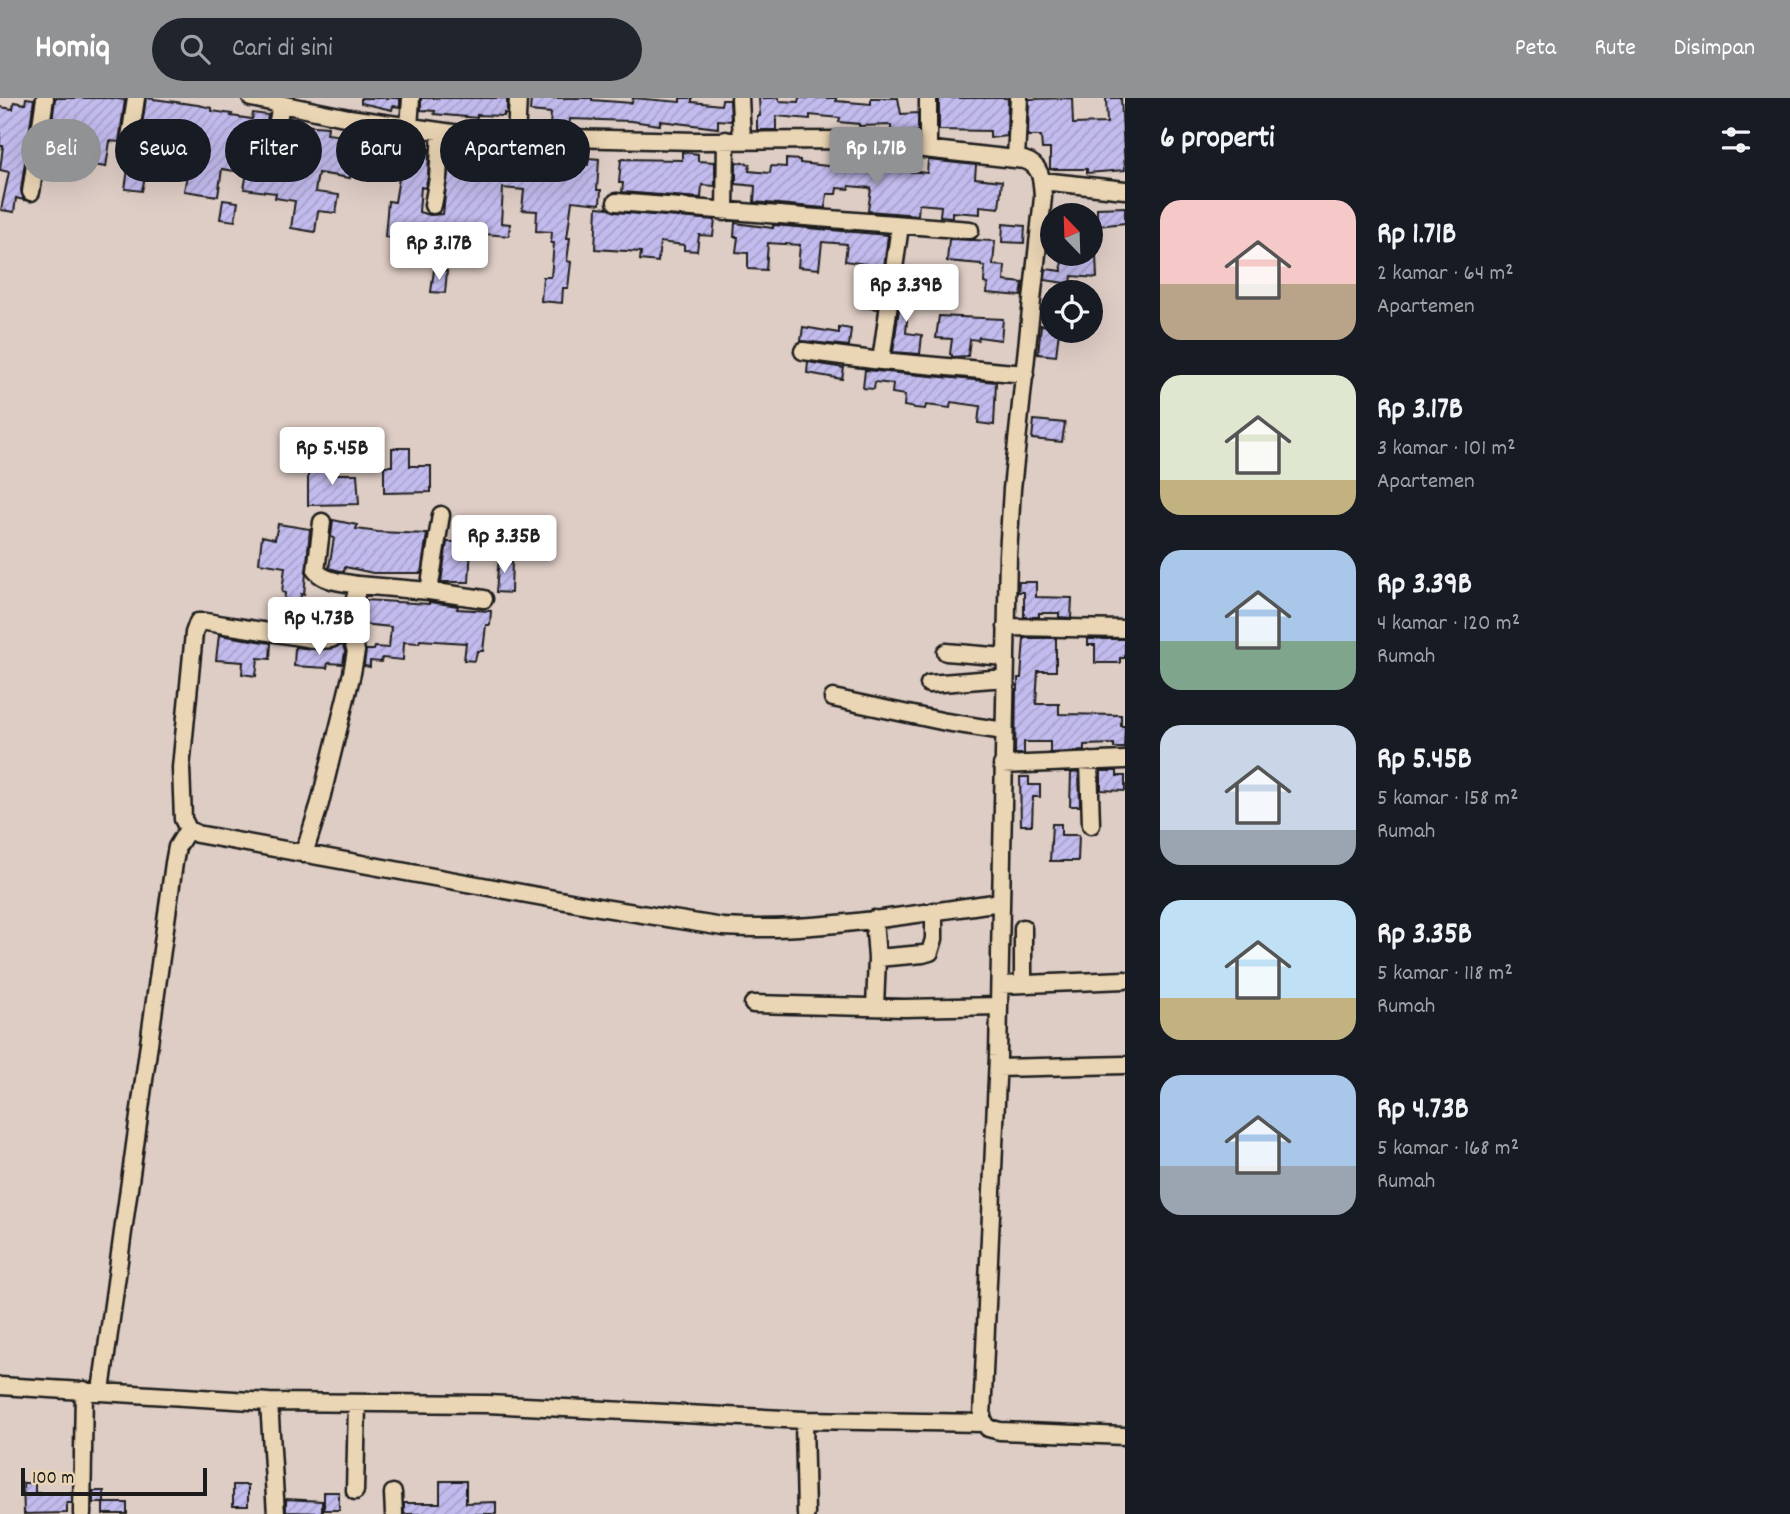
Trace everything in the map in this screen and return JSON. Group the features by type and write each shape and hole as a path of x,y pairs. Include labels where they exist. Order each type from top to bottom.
{"street":[{"path":"31,192 45,98"},
{"path":"133,119 136,98"},
{"path":"251,98 361,119"},
{"path":"410,119 411,98"},
{"path":"517,119 518,98"},
{"path":"725,212 740,98"},
{"path":"928,98 928,148"},
{"path":"1016,159 1020,98"},
{"path":"278,119 281,104"},
{"path":"590,139 842,140 1016,159 1031,162 1040,172 1043,197 1012,489 1002,765 998,1068 983,1366 984,1423"},
{"path":"433,205 440,147"},
{"path":"1042,181 1125,191"},
{"path":"616,202 970,230"},
{"path":"881,361 900,226"},
{"path":"803,351 1025,374"},
{"path":"429,591 441,515"},
{"path":"322,522 316,571 322,577 358,585 484,599"},
{"path":"304,854 320,803 352,673 356,651 348,630 358,585"},
{"path":"348,630 331,639 319,640 206,622 196,624 181,768 183,819 188,829 197,835 723,927 752,929 874,919 1001,902"},
{"path":"1006,627 1125,629"},
{"path":"946,652 1005,657"},
{"path":"929,684 1006,678"},
{"path":"833,698 946,722 1004,731"},
{"path":"1002,765 1125,760"},
{"path":"1089,761 1091,825"},
{"path":"101,1391 173,863 177,847 188,829"},
{"path":"877,958 930,952 934,939 934,911"},
{"path":"874,919 877,958 875,1007"},
{"path":"1023,928 1023,984"},
{"path":"1000,985 1125,980"},
{"path":"754,1004 999,1006"},
{"path":"998,1068 1125,1065"},
{"path":"0,1386 269,1402 487,1404 804,1420 984,1423 1000,1431 1125,1436"},
{"path":"82,1514 83,1390"},
{"path":"269,1402 276,1514"},
{"path":"355,1491 358,1404"},
{"path":"804,1420 806,1514"},
{"path":"393,1493 394,1514"}],"building":[{"path":"26,98 34,99 31,119 21,119 21,190 24,200 16,198 14,212 1,210 9,172 0,170 3,146 0,146 0,107 13,109 14,102 25,104"},
{"path":"55,98 125,100 122,119 115,119 115,142 110,141 106,167 101,166 101,119 53,119"},
{"path":"146,98 198,105 212,108 212,111 232,114 231,116 252,119 225,119 225,169 222,169 218,196 184,191 186,182 211,182 211,119 143,119"},
{"path":"361,98 400,98 400,107 393,106 392,110 361,103"},
{"path":"421,98 505,98 507,114 477,115 477,118 434,114 435,111 421,110"},
{"path":"531,98 592,98 632,103 633,98 680,102 680,98 692,98 692,102 721,105 722,100 730,100 731,121 718,120 718,128 660,121 660,125 631,121 551,119 551,113 530,111"},
{"path":"759,98 798,102 799,98 836,98 836,101 871,104 871,98 898,98 901,114 918,113 918,131 900,132 900,136 891,135 891,125 859,126 839,122 840,118 810,115 810,119 776,116 776,130 757,130 757,116 760,116"},
{"path":"939,98 1008,98 1007,136 990,138 990,131 939,130"},
{"path":"1072,98 1073,124 1107,123 1106,98 1121,98 1125,170 1087,173 1087,169 1050,169 1050,149 1042,149 1041,136 1028,136 1029,99"},
{"path":"253,113 268,115 267,119 252,119"},
{"path":"322,127 328,127 327,134 336,135 336,176 322,174"},
{"path":"426,149 429,149 428,177 425,188 421,187 419,212 430,215 443,214 447,182 590,182 590,158 599,159 597,190 601,190 600,204 572,201 567,238 570,238 567,261 571,262 568,288 563,288 562,303 541,301 543,277 551,277 554,243 551,243 552,232 536,231 537,211 522,210 524,190 503,188 501,223 510,224 509,236 484,234 482,260 439,258 440,252 421,250 422,240 385,237 388,201 395,202 398,182 426,182"},
{"path":"682,152 698,154 698,161 715,162 715,186 702,185 701,198 622,192 623,183 619,183 621,159 682,160"},
{"path":"786,159 800,160 800,163 884,172 885,166 927,173 928,160 976,165 975,178 1002,181 999,208 980,206 980,214 952,212 952,217 940,216 941,206 919,204 918,215 868,211 871,188 849,186 849,189 837,188 836,194 827,194 825,208 754,202 755,186 736,184 736,162 750,164 749,171 770,173 771,166 786,167"},
{"path":"126,182 144,182 142,191 125,189"},
{"path":"245,182 317,182 315,192 339,195 336,213 318,211 315,232 291,228 295,201 275,198 276,193 244,189"},
{"path":"223,200 238,202 235,221 220,219"},
{"path":"597,207 615,212 715,220 713,236 699,235 697,251 684,250 684,245 660,242 658,262 640,260 641,252 595,249"},
{"path":"1125,207 1125,223 1103,225 1103,208"},
{"path":"735,223 888,235 884,267 845,261 847,244 822,242 819,269 798,267 800,245 768,243 766,270 748,269 748,253 736,252 738,237 734,237"},
{"path":"1003,224 1025,226 1024,243 1002,242"},
{"path":"949,239 995,241 993,265 1005,266 1004,281 1023,283 1021,296 987,293 988,284 984,283 985,267 981,264 947,261"},
{"path":"1062,266 1096,266 1097,278 1072,276 1072,280 1045,280 1046,269 1062,271"},
{"path":"434,270 447,271 445,293 431,292"},
{"path":"904,272 911,273 906,333 922,335 920,354 893,352"},
{"path":"869,285 881,286 878,309 859,307 860,297 868,297"},
{"path":"939,316 1003,319 1001,340 979,337 978,340 970,339 968,356 952,357 952,339 936,338"},
{"path":"803,327 839,333 839,327 851,329 849,346 801,341"},
{"path":"1040,335 1040,343 1058,343 1056,356 1038,354"},
{"path":"808,362 844,368 842,379 807,373"},
{"path":"865,370 996,382 994,425 978,423 980,406 951,402 950,408 904,406 905,395 892,393 893,384 875,382 874,389 863,388"},
{"path":"1034,420 1065,423 1062,442 1032,439"},
{"path":"392,448 410,448 410,466 431,466 431,492 384,493 384,466 392,466"},
{"path":"308,467 336,467 336,474 357,474 359,504 308,505"},
{"path":"333,520 357,525 356,529 427,534 421,573 373,573 345,567 344,572 329,568 334,538 331,537"},
{"path":"278,524 310,529 304,595 301,594 299,616 283,614 285,567 259,563 262,536 275,539"},
{"path":"447,542 457,542 456,546 471,546 469,582 441,582"},
{"path":"499,557 512,558 511,593 496,592"},
{"path":"1019,582 1036,582 1036,597 1072,598 1071,618 1059,617 1059,613 1039,613 1039,617 1024,617 1024,592 1018,592"},
{"path":"365,600 429,602 458,606 457,609 491,611 490,625 486,625 483,651 477,651 475,661 464,660 466,643 420,640 419,643 404,642 403,660 382,658 381,662 370,661 370,667 364,666 366,650 374,650 375,647 389,648 391,627 361,624"},
{"path":"219,635 271,643 270,659 258,658 256,676 242,674 243,662 216,660"},
{"path":"1024,638 1056,638 1056,671 1038,671 1036,704 1059,704 1059,714 1121,715 1121,726 1125,726 1124,748 1114,748 1114,744 1084,745 1084,751 1050,753 1050,742 1024,742 1024,754 1015,754 1016,690 1018,678 1021,678"},
{"path":"1088,639 1125,639 1125,658 1120,658 1120,663 1095,663 1095,645 1088,645"},
{"path":"343,645 343,664 328,663 327,668 294,666 295,647 320,650"},
{"path":"1101,771 1117,771 1117,776 1125,776 1125,791 1101,790"},
{"path":"1079,772 1080,806 1070,806 1071,773"},
{"path":"1020,777 1029,777 1029,785 1040,785 1040,797 1033,797 1032,825 1021,825"},
{"path":"1052,824 1061,824 1061,835 1079,835 1078,861 1050,861"},
{"path":"440,1481 466,1481 466,1503 496,1502 496,1514 404,1514 404,1503 440,1503"},
{"path":"23,1483 35,1483 35,1493 72,1493 72,1503 67,1503 67,1513 24,1514"},
{"path":"233,1485 248,1485 248,1506 233,1506"},
{"path":"93,1491 104,1491 104,1503 127,1503 127,1514 103,1514 103,1503 93,1503"},
{"path":"324,1492 339,1492 339,1510 324,1510"},
{"path":"286,1499 322,1501 322,1513 286,1512"}]}
